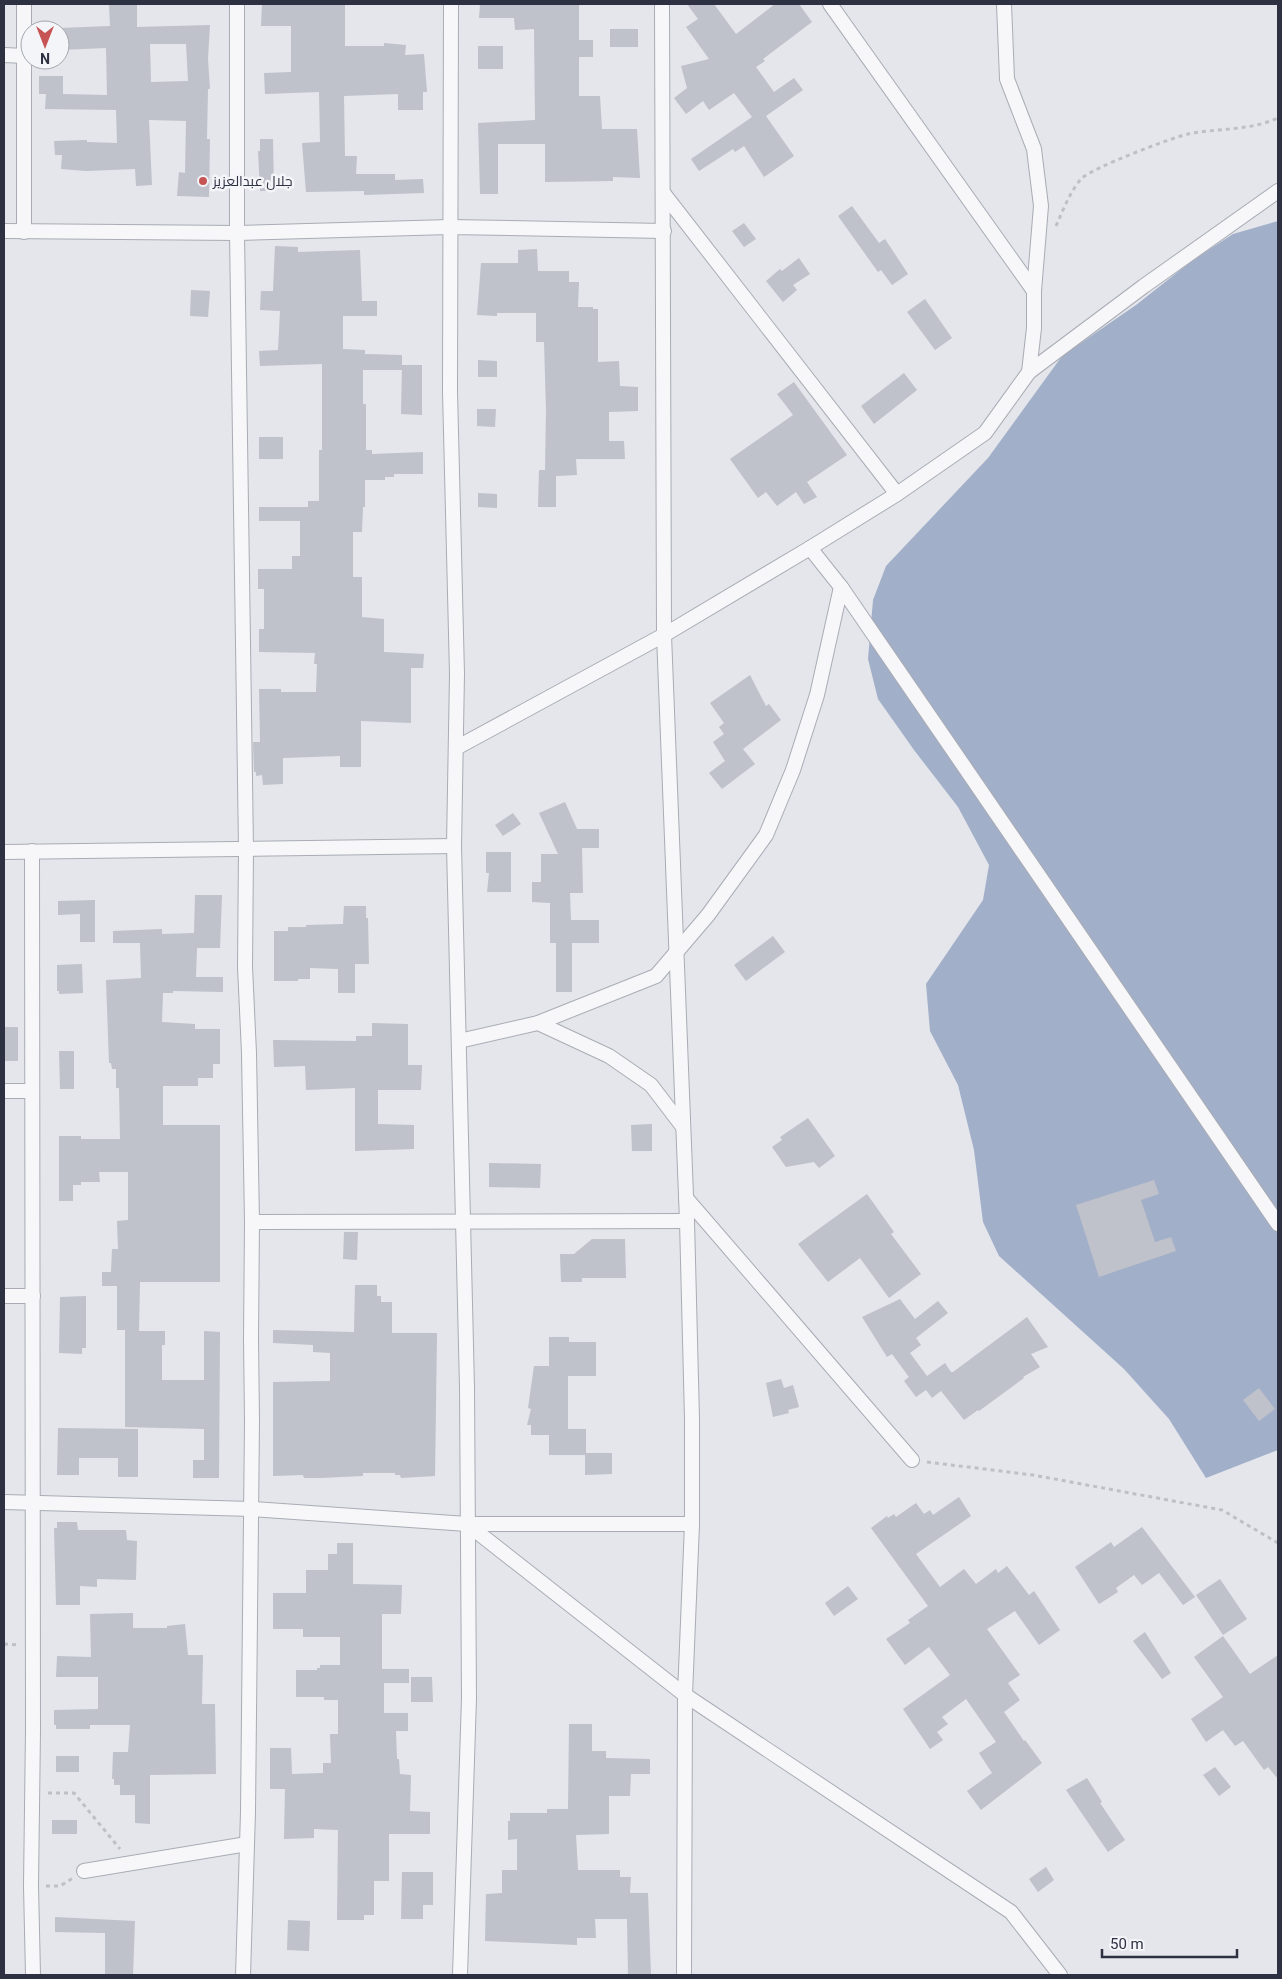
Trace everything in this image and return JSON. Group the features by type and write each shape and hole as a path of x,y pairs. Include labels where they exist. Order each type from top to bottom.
{"street":[{"path":"24,4 24,20"},
{"path":"237,4 237,233 246,849 245,967 250,1053 252,1222 252,1509 243,1975"},
{"path":"452,4 450,391 456,674 454,846 467,1387 469,1698 460,1975"},
{"path":"662,4 664,635 687,1221 692,1419 692,1524 685,1695 684,1975"},
{"path":"830,4 1034,291"},
{"path":"1004,4 1007,80 1034,149 1041,206 1034,291 1034,328 1029,372"},
{"path":"4,55 20,56"},
{"path":"24,232 25,70"},
{"path":"456,748 664,635 897,494 985,432 1029,372 1144,286 1278,191"},
{"path":"664,194 897,494"},
{"path":"4,231 237,233 450,227 664,231"},
{"path":"810,548 841,587 1278,1224"},
{"path":"459,1041 538,1023 656,976 708,915 766,835 793,770 817,694 841,587"},
{"path":"4,852 454,846"},
{"path":"32,851 33,1502 31,1886 33,1975"},
{"path":"538,1023 608,1056 651,1084 683,1127"},
{"path":"4,1091 32,1091"},
{"path":"686,1198 912,1460"},
{"path":"252,1222 687,1221"},
{"path":"4,1296 33,1296"},
{"path":"4,1502 252,1509 467,1524 692,1524"},
{"path":"467,1524 685,1695 1011,1912 1060,1975"},
{"path":"84,1871 247,1844"}],"path":[{"path":"1037,250 1054,231 1068,200 1082,177 1145,148 1187,134 1237,129 1278,118"},
{"path":"912,1460 1033,1475 1222,1510 1278,1543"},
{"path":"31,1794 74,1793 132,1863"},
{"path":"31,1886 60,1886 84,1871"}],"water":[{"path":"1278,221 1278,1450 1206,1478 1169,1419 1124,1369 999,1256 983,1222 974,1150 958,1085 930,1031 926,984 983,900 989,865 958,807 878,699 868,659 873,600 886,566 988,458 1062,356 1136,305 1193,260 1233,234"}],"building":[{"path":"109,4 137,4 137,27 210,25 208,59 210,89 208,89 207,139 210,139 209,197 177,196 179,172 185,173 186,121 149,120 152,185 136,186 135,169 86,171 61,169 62,155 55,155 54,141 87,140 87,142 117,143 116,110 45,109 46,94 39,94 39,76 63,76 63,94 107,95 106,48 70,50 70,28 110,26","holes":["150,44 186,44 188,81 151,82"]},
{"path":"262,4 345,4 345,46 384,46 384,43 406,45 405,55 424,54 427,92 423,92 423,110 398,110 398,94 344,96 345,156 357,156 356,174 395,174 395,180 423,179 424,193 364,195 364,191 306,192 302,143 320,142 319,92 265,94 264,73 291,72 291,26 261,26"},
{"path":"480,4 579,4 579,40 593,40 593,57 579,57 579,96 600,96 602,129 637,129 640,178 613,177 613,181 545,182 545,144 498,144 498,194 480,194 478,123 535,120 534,29 515,30 514,18 479,18"},
{"path":"687,4 714,4 736,34 775,4 799,4 812,22 763,59 765,61 756,67 774,92 794,78 803,90 766,116 794,156 764,177 744,146 735,152 733,149 699,171 691,159 752,117 734,93 709,110 703,101 686,114 674,98 687,88 681,66 709,59 686,27 698,19"},
{"path":"610,29 638,29 638,47 610,47"},
{"path":"478,46 503,46 503,69 478,69"},
{"path":"260,139 273,139 274,191 260,191 258,151 260,151"},
{"path":"852,206 879,243 885,239 908,274 892,285 881,270 878,272 838,216"},
{"path":"744,223 756,239 744,247 732,231"},
{"path":"275,246 298,247 298,252 360,250 362,301 377,301 377,316 343,316 343,349 365,350 365,354 402,355 402,370 363,370 363,404 366,404 366,450 372,450 372,454 423,452 423,474 394,474 394,477 385,477 385,480 365,480 365,507 363,507 362,532 353,532 353,577 362,577 362,617 384,619 384,652 424,654 423,668 411,668 411,723 361,721 361,767 340,767 340,756 283,758 283,784 263,785 262,775 256,776 256,772 254,772 253,742 260,742 259,689 281,689 281,692 316,692 317,664 314,664 315,653 259,652 259,629 264,629 264,589 258,589 258,569 292,569 292,556 300,556 300,521 259,521 259,507 308,507 308,501 319,501 319,450 322,450 322,364 260,366 259,351 278,350 280,311 260,310 261,291 273,291"},
{"path":"537,249 538,271 569,271 569,282 579,282 578,307 598,309 598,362 619,361 620,386 638,387 638,411 609,412 609,441 624,441 625,459 576,459 577,475 556,476 556,507 538,507 539,470 545,470 546,410 544,342 536,342 536,313 497,313 497,316 477,315 481,263 518,263 518,250"},
{"path":"799,258 810,274 793,285 797,290 783,302 766,281 780,269 782,271"},
{"path":"191,290 210,291 208,317 190,316"},
{"path":"925,299 952,338 935,350 907,312"},
{"path":"478,360 497,361 497,377 478,377"},
{"path":"402,365 422,365 422,415 401,414"},
{"path":"904,373 917,390 874,424 861,406"},
{"path":"794,382 847,455 807,482 817,497 804,504 796,492 777,506 766,492 758,498 730,459 793,415 777,394"},
{"path":"477,409 496,409 495,427 477,426"},
{"path":"259,437 283,437 283,459 259,459"},
{"path":"478,493 497,494 497,508 478,507"},
{"path":"750,675 766,706 769,704 781,720 743,749 755,764 722,789 709,773 725,761 713,742 724,734 719,727 724,723 710,703"},
{"path":"565,802 577,829 599,829 599,848 582,848 583,893 570,893 571,920 599,920 599,943 572,943 572,992 556,992 556,943 550,943 550,903 532,902 532,882 541,882 541,854 558,854 539,813"},
{"path":"513,813 521,824 503,836 495,825"},
{"path":"486,852 511,852 511,892 487,892 489,873 486,873"},
{"path":"195,895 222,895 220,948 197,948 196,977 223,977 223,992 173,991 173,993 163,993 162,1022 195,1024 195,1029 220,1029 220,1064 213,1064 213,1078 198,1078 198,1086 163,1086 163,1125 220,1125 220,1282 140,1282 139,1331 165,1331 165,1345 162,1345 162,1380 204,1380 204,1331 220,1332 219,1478 193,1478 193,1460 204,1460 204,1429 125,1427 125,1330 117,1330 117,1286 102,1286 102,1272 111,1272 112,1249 118,1249 117,1221 128,1220 128,1172 99,1172 100,1182 81,1182 81,1185 73,1185 73,1201 59,1201 59,1136 81,1136 81,1139 120,1139 119,1088 116,1088 116,1069 112,1069 111,1063 109,1063 106,980 141,978 140,943 113,943 113,931 162,929 162,934 194,933"},
{"path":"95,900 95,942 80,942 80,914 58,915 58,901"},
{"path":"344,906 366,906 366,918 368,918 369,964 355,964 355,993 338,993 338,969 310,968 310,979 274,981 274,931 288,931 288,927 306,927 306,925 343,924"},
{"path":"773,936 785,952 746,981 734,965"},
{"path":"82,964 83,993 59,994 59,991 57,991 57,965"},
{"path":"372,1023 408,1024 408,1065 422,1065 421,1090 378,1090 378,1124 414,1125 414,1149 355,1151 355,1088 306,1090 305,1066 274,1067 273,1040 356,1041 356,1036 372,1036"},
{"path":"4,1027 18,1027 18,1061 4,1061"},
{"path":"59,1051 74,1051 74,1089 60,1089"},
{"path":"808,1118 835,1156 819,1168 814,1162 786,1167 772,1147 782,1140 780,1137"},
{"path":"652,1124 652,1151 632,1151 631,1125"},
{"path":"489,1163 541,1164 540,1188 489,1187"},
{"path":"1154,1180 1159,1194 1141,1200 1155,1242 1171,1237 1176,1251 1099,1277 1076,1205"},
{"path":"867,1194 894,1232 891,1234 921,1274 889,1298 860,1258 828,1282 798,1244"},
{"path":"344,1232 358,1232 357,1260 343,1259"},
{"path":"592,1239 625,1239 626,1278 582,1278 582,1282 561,1282 560,1254 574,1254"},
{"path":"355,1285 377,1285 377,1296 381,1296 381,1302 392,1302 392,1333 437,1333 435,1476 401,1478 400,1475 395,1475 395,1473 363,1473 363,1476 320,1478 304,1478 303,1475 273,1476 273,1382 330,1381 330,1353 313,1352 313,1345 273,1343 273,1330 354,1332"},
{"path":"86,1296 86,1348 82,1348 82,1354 59,1353 60,1297"},
{"path":"900,1299 915,1319 938,1301 948,1313 916,1338 921,1345 910,1353 927,1376 945,1363 953,1372 1027,1317 1048,1347 1031,1354 1040,1367 1023,1377 979,1411 964,1420 941,1391 932,1398 926,1390 916,1397 904,1381 909,1377 892,1354 887,1357 862,1317"},
{"path":"549,1337 569,1337 569,1342 596,1342 596,1376 568,1376 568,1429 586,1429 586,1453 612,1453 612,1474 585,1475 585,1455 549,1455 549,1435 531,1435 531,1425 527,1425 531,1409 528,1408 534,1366 549,1366"},
{"path":"781,1379 784,1388 793,1385 799,1407 788,1410 789,1413 773,1417 766,1383"},
{"path":"1259,1388 1275,1409 1259,1421 1243,1400"},
{"path":"58,1428 138,1429 138,1477 118,1477 118,1458 79,1458 79,1475 57,1475"},
{"path":"959,1497 971,1516 916,1554 940,1587 964,1569 976,1584 996,1569 998,1573 1007,1566 1029,1595 1034,1591 1060,1630 1039,1645 1015,1611 987,1629 1020,1675 1008,1683 1020,1700 1004,1712 1042,1763 981,1810 967,1791 992,1773 979,1753 996,1742 966,1699 942,1717 948,1724 937,1732 943,1740 930,1749 903,1709 950,1675 929,1647 905,1665 886,1639 910,1623 908,1620 928,1606 871,1528 887,1516 888,1518 894,1514 896,1517 916,1503 924,1514 930,1510 933,1515"},
{"path":"57,1522 77,1522 78,1530 126,1530 127,1540 137,1541 136,1580 97,1579 97,1587 80,1586 80,1605 56,1605 54,1528 57,1528"},
{"path":"1142,1527 1195,1597 1183,1605 1159,1573 1142,1585 1134,1575 1116,1588 1118,1592 1099,1604 1075,1567 1111,1542 1114,1547"},
{"path":"337,1543 353,1543 353,1584 402,1585 401,1614 382,1614 382,1669 409,1669 409,1683 384,1683 384,1713 408,1713 408,1731 396,1731 397,1759 399,1759 400,1774 411,1775 410,1811 430,1812 430,1834 389,1834 389,1881 374,1881 374,1915 364,1915 364,1920 337,1920 338,1830 314,1829 314,1838 284,1839 285,1789 270,1789 270,1748 291,1748 292,1774 323,1773 323,1763 331,1763 330,1734 338,1734 338,1700 324,1700 324,1697 296,1697 296,1670 317,1670 317,1668 320,1668 320,1665 340,1665 340,1637 303,1637 303,1629 273,1629 273,1593 306,1593 306,1570 328,1570 328,1554 337,1554"},
{"path":"1220,1579 1247,1619 1223,1635 1196,1595"},
{"path":"848,1586 858,1599 834,1616 825,1603"},
{"path":"133,1613 133,1628 167,1628 167,1626 185,1624 188,1655 203,1655 202,1704 215,1704 216,1774 150,1775 150,1824 135,1823 135,1795 120,1795 120,1785 114,1785 114,1779 112,1779 113,1752 128,1752 130,1725 90,1725 90,1729 56,1729 56,1725 54,1725 54,1710 98,1709 98,1677 56,1677 57,1656 91,1657 90,1614"},
{"path":"1145,1632 1171,1673 1162,1679 1133,1641"},
{"path":"1223,1636 1250,1674 1278,1655 1278,1779 1268,1767 1264,1770 1243,1741 1235,1746 1223,1730 1206,1742 1191,1719 1223,1697 1194,1657"},
{"path":"411,1677 432,1677 433,1702 411,1702"},
{"path":"569,1724 592,1724 592,1751 606,1751 606,1758 650,1759 650,1774 631,1774 630,1796 609,1796 609,1834 576,1835 578,1870 620,1870 620,1877 631,1877 630,1893 648,1893 651,1975 628,1975 627,1919 595,1919 596,1938 577,1938 577,1945 485,1941 486,1894 502,1893 502,1870 517,1870 517,1839 508,1840 510,1813 547,1813 547,1809 568,1809"},
{"path":"56,1756 79,1756 79,1772 56,1772"},
{"path":"1215,1767 1231,1787 1219,1796 1203,1775"},
{"path":"1087,1778 1102,1802 1100,1803 1125,1840 1108,1852 1066,1790"},
{"path":"52,1820 77,1820 77,1834 52,1834"},
{"path":"1046,1867 1054,1880 1038,1892 1029,1879"},
{"path":"402,1872 433,1872 433,1905 423,1905 423,1919 401,1919"},
{"path":"55,1917 135,1921 133,1975 105,1975 105,1933 55,1932"},
{"path":"288,1920 310,1921 309,1951 287,1950"}],"place":[{"name":"جلال عبدالعزيز","path":"203,181"}]}
